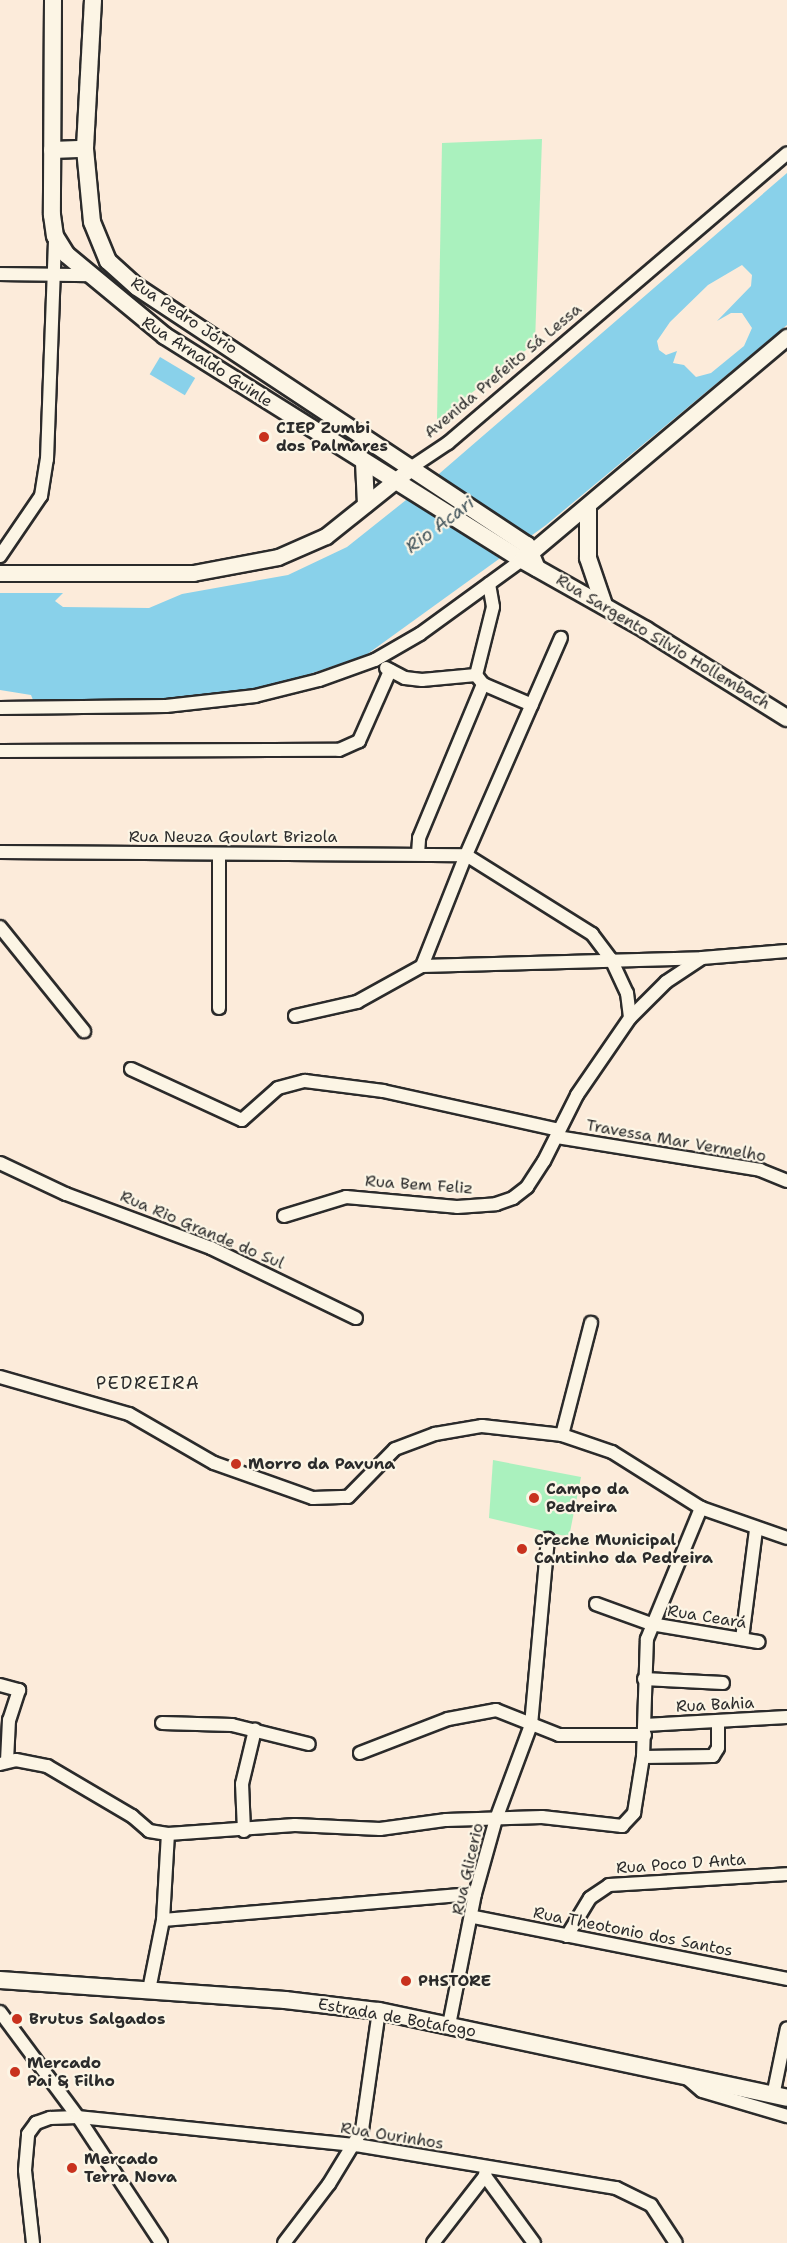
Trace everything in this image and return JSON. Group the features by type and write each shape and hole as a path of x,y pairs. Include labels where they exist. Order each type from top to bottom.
{"main road":[{"path":"53,0 52,150 55,236"},
{"name":"Rua Pedro Jório","path":"93,0 85,149 92,222 108,261 136,287 417,471"},
{"path":"52,150 85,149"},
{"name":"Rua Arnaldo Guinle","path":"55,236 67,255 145,323 401,484"},
{"path":"364,462 366,504"},
{"name":"Rua Sargento Silvio Hollembach","path":"417,471 526,556"},
{"name":"Rua Sargento Silvio Hollembach","path":"401,484 526,556 787,718"},
{"path":"588,507 588,558 604,605"},
{"name":"Estrada de Botafogo","path":"0,1980 149,1990 378,2011 780,2097"}],"street":[{"name":"Avenida Prefeito Sá Lessa","path":"0,573 153,574 233,567 304,548 417,471 787,153"},
{"path":"0,556 41,496 47,459 55,236"},
{"path":"0,274 88,275"},
{"path":"0,708 166,706 255,696 375,660 420,634 526,556 588,507 787,337"},
{"path":"418,854 419,838 479,680 492,608 489,584"},
{"path":"422,966 465,855 561,638"},
{"path":"375,660 390,671 422,680 479,680 532,705"},
{"path":"0,751 339,750 359,741 390,671"},
{"name":"Rua Neuza Goulart Brizola","path":"0,852 465,855"},
{"path":"219,854 219,1008"},
{"path":"465,855 592,934 611,959 627,993 630,1018"},
{"path":"0,927 84,1031"},
{"path":"295,1016 357,1002 422,966 702,958 787,951"},
{"name":"Rua Bem Feliz","path":"284,1216 346,1197 457,1207 496,1204 527,1186 577,1095 630,1018 666,982 702,958"},
{"name":"Travessa Mar Vermelho","path":"131,1069 242,1120 278,1088 305,1081 383,1091 558,1133 760,1170 787,1181"},
{"name":"Rua Rio Grande do Sul","path":"0,1163 66,1194 211,1248 356,1318"},
{"path":"562,1435 591,1323"},
{"path":"0,1377 45,1387 129,1414 214,1463 313,1498 348,1497 395,1449 435,1434 482,1426 562,1435 612,1452 701,1508 756,1530 787,1538"},
{"path":"0,1684 19,1690 9,1720 3,1762 47,1766 149,1831 168,1834 244,1831 295,1825 380,1829 446,1820 542,1817 622,1826 632,1818 643,1757 644,1678 651,1624 701,1508"},
{"path":"742,1639 756,1530"},
{"name":"Rua Glicerio","path":"449,2025 474,1917 476,1894 496,1819 531,1725 548,1539"},
{"name":"Rua Ceará","path":"596,1604 651,1624 758,1642"},
{"path":"644,1678 723,1683"},
{"name":"Rua Bahia","path":"360,1753 448,1719 496,1710 531,1725 567,1736 787,1717"},
{"path":"643,1757 712,1756 718,1748 718,1722"},
{"path":"162,1723 232,1725 309,1744"},
{"path":"244,1831 242,1784 255,1730"},
{"path":"149,1990 163,1920 168,1834"},
{"name":"Rua Poco D Anta","path":"567,1936 590,1899 609,1885 787,1874"},
{"path":"163,1920 476,1894"},
{"name":"Rua Theotonio dos Santos","path":"474,1917 787,1979"},
{"path":"284,2243 356,2145 366,2113 378,2011"},
{"path":"0,2012 78,2117 161,2243"},
{"path":"780,2097 787,2028"},
{"path":"688,2079 702,2091 787,2116"},
{"name":"Rua Ourinhos","path":"33,2243 25,2170 28,2134 36,2123 50,2118 78,2117 356,2145 485,2172 628,2191 651,2205 676,2243"},
{"path":"433,2243 485,2172 534,2243"}],"green space":[{"path":"542,139 535,343 437,420 442,143"},
{"name":"Campo da Pedreira","path":"493,1460 581,1477 569,1537 489,1518"}],"water":[{"name":"Rio Acari","path":"787,173 787,325 546,525 366,655 271,687 138,705 35,705 31,695 0,690 0,593 63,593 55,601 63,607 149,608 182,594 288,575 347,547 440,473","holes":["742,265 752,275 751,286 717,321 731,313 742,313 752,328 744,346 711,373 696,377 684,365 673,363 677,351 666,355 659,350 657,341 670,322 708,285"]},
{"path":"160,357 195,378 185,395 150,374"}],"place":[{"name":"CIEP Zumbi dos Palmares","path":"264,437"},
{"name":"Morro da Pavuna","path":"236,1464"},
{"name":"Campo da Pedreira","path":"534,1498"},
{"name":"Creche Municipal Cantinho da Pedreira","path":"522,1549"},
{"name":"PHSTORE","path":"406,1981"},
{"name":"Brutus Salgados","path":"17,2019"},
{"name":"Mercado Pai & Filho","path":"15,2072"},
{"name":"Mercado Terra Nova","path":"72,2168"}],"district":[{"name":"PEDREIRA","path":"148,1383"}]}
